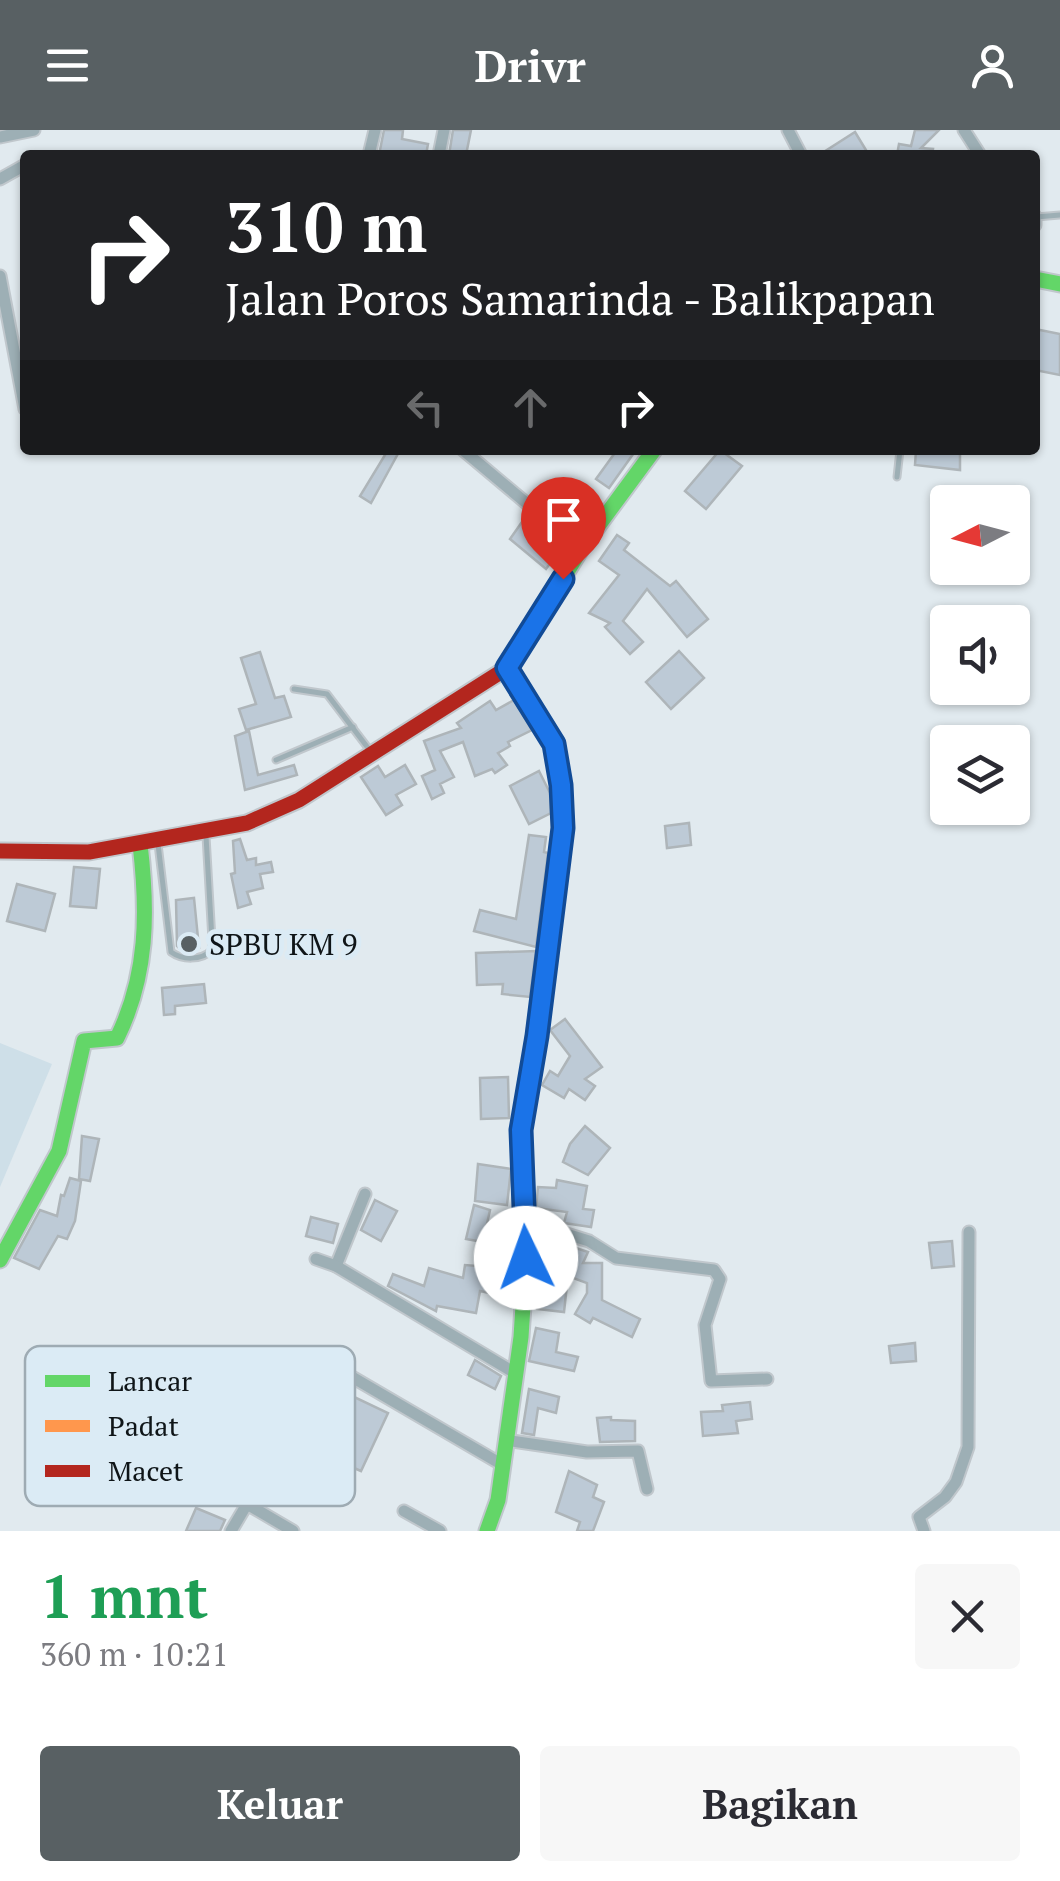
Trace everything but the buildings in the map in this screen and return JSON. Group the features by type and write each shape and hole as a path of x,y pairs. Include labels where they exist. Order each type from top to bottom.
{"main road":[{"path":"1,854 89,852 206,833 247,823 299,800 507,668 582,549 650,455"},
{"path":"488,1531 498,1500 522,1337 521,1130 563,828 554,744 507,668"},
{"path":"0,1260 59,1152 84,1042 117,1038 135,1002 146,938 140,844"}],"street":[{"path":"0,137 34,130"},
{"path":"0,276 20,382"},
{"path":"469,455 582,549"},
{"path":"336,1266 365,1194"},
{"path":"524,1221 589,1241 616,1258 714,1270 720,1279 705,1326 711,1380 767,1379"},
{"path":"924,1531 919,1517 945,1497 956,1482 968,1447 969,1232"},
{"path":"316,1259 336,1266 515,1373"},
{"path":"355,1378 501,1464"},
{"path":"505,1440 587,1452 638,1451 646,1489"},
{"path":"232,1531 246,1506"},
{"path":"250,1506 293,1531"},
{"path":"404,1511 440,1531"}],"lane":[{"path":"897,477 899,455"},
{"path":"294,690 327,694 373,754"},
{"path":"276,760 352,727"},
{"path":"158,840 170,952 182,958 206,956 212,950 212,940 206,833"}],"shaded area":[{"path":"0,1043 52,1064 0,1187"}],"traffic: fast":[{"path":"1040,280 1060,284"},
{"path":"530,632 581,549 650,455"},
{"path":"0,1260 59,1151 84,1041 117,1038 135,991 144,919 140,844"},
{"path":"487,1531 498,1500 521,1337 526,1259 521,1130 556,881"}],"traffic: slow":[{"path":"507,668 554,744 563,828 556,881"}],"traffic: jam":[{"path":"0,851 89,852 247,823 299,800 507,668 530,632"}],"place":[{"name":"SPBU KM 9","path":"189,944"}],"route":[{"path":"526,1258 521,1130 563,828 554,744 507,668 563,579"}]}
